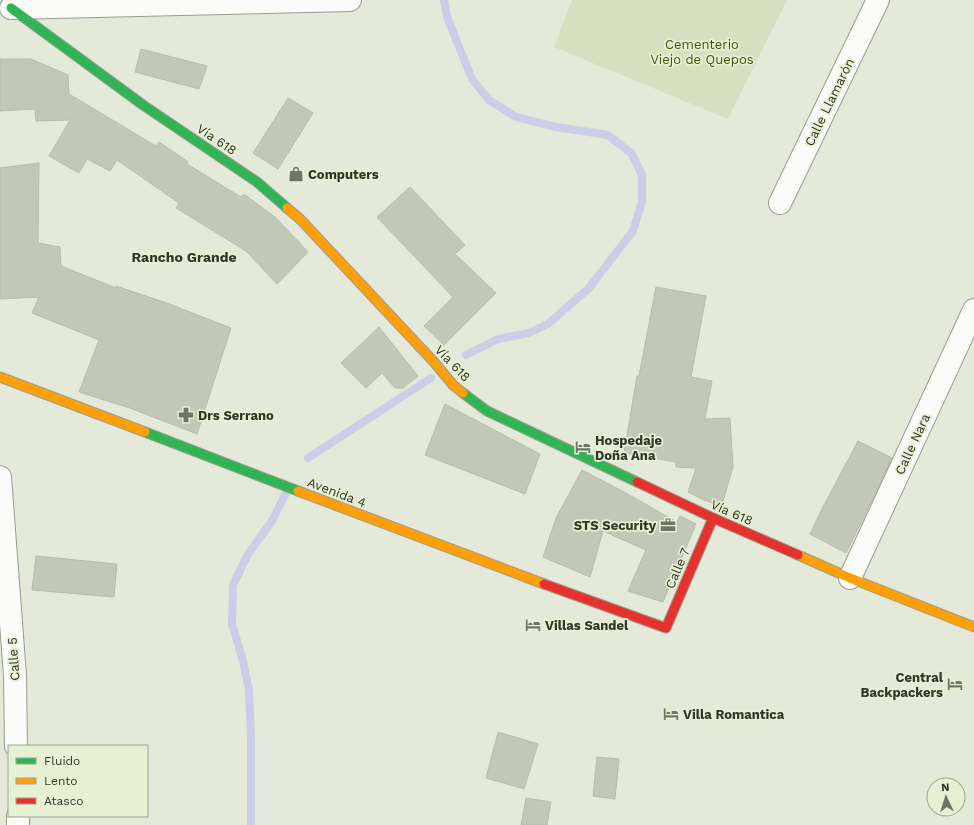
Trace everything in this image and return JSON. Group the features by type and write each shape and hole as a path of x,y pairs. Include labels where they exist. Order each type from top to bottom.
{"street":[{"path":"7,5 350,0"},
{"name":"Calle Llamarón","path":"780,203 878,0"},
{"name":"Vía 618","path":"7,5 143,105 257,182 300,220 434,362 453,385 487,410 713,518 850,578 974,627"},
{"name":"Calle Nara","path":"850,578 974,310"},
{"name":"Avenida 4","path":"0,377 498,567 666,628"},
{"name":"Calle 5","path":"0,477 15,676 16,745"},
{"name":"Calle 7","path":"666,628 713,518"}],"green space":[{"name":"Cementerio Viejo de Quepos","path":"572,0 787,0 728,119 554,47"}],"building":[{"path":"141,49 207,66 199,89 135,72"},
{"path":"0,59 31,59 68,75 69,94 156,146 159,142 188,162 187,164 241,197 244,194 276,218 308,252 277,284 246,251 176,208 179,203 117,160 110,171 87,159 79,173 49,156 70,120 36,121 35,109 0,111"},
{"path":"288,98 313,113 278,169 253,153"},
{"path":"39,163 38,243 60,247 61,266 116,288 116,286 164,302 231,328 197,434 130,408 79,392 99,340 32,313 39,297 0,299 0,168"},
{"path":"410,187 465,245 455,254 496,293 444,345 424,326 453,297 377,217"},
{"path":"656,287 706,296 691,377 712,381 705,419 730,418 733,467 721,508 688,492 696,468 676,467 676,462 624,453 637,376 639,376"},
{"path":"379,327 418,376 403,388 395,388 382,373 366,388 341,363"},
{"path":"445,404 540,454 525,494 425,455"},
{"path":"858,441 892,458 846,553 810,534"},
{"path":"582,470 677,522 680,516 696,524 663,602 628,591 646,550 603,531 590,577 543,557 556,518"},
{"path":"36,556 117,564 114,597 32,590"},
{"path":"498,732 538,744 524,789 486,778"},
{"path":"597,757 619,759 615,799 593,796"},
{"path":"526,798 551,802 547,825 521,825"}],"waterway":[{"path":"444,0 447,17 472,79 489,100 516,117 556,127 608,135 632,154 642,175 642,202 633,231 589,288 548,324 529,333 498,339 466,355"},
{"path":"308,458 431,378"},
{"path":"251,825 251,735 249,690 243,661 232,624 233,585 248,554 272,521 286,493"}],"traffic: fast":[{"path":"11,8 143,105 257,182 287,208"},
{"path":"463,393 487,411 637,482"},
{"path":"145,432 298,491"}],"traffic: slow":[{"path":"287,208 300,219 434,362 453,385 463,393"},
{"path":"0,377 145,432"},
{"path":"298,491 544,584"},
{"path":"798,555 850,578 974,627"}],"traffic: jam":[{"path":"637,482 713,518 798,555"},
{"path":"544,584 666,628 713,518"}],"place":[{"name":"Computers","path":"296,174"},
{"name":"Drs Serrano","path":"186,415"},
{"name":"Hospedaje Doña Ana","path":"583,447"},
{"name":"STS Security","path":"668,525"},
{"name":"Villas Sandel","path":"533,625"},
{"name":"Central Backpackers","path":"955,684"},
{"name":"Villa Romantica","path":"671,714"}],"district":[{"name":"Rancho Grande","path":"184,257"}]}
